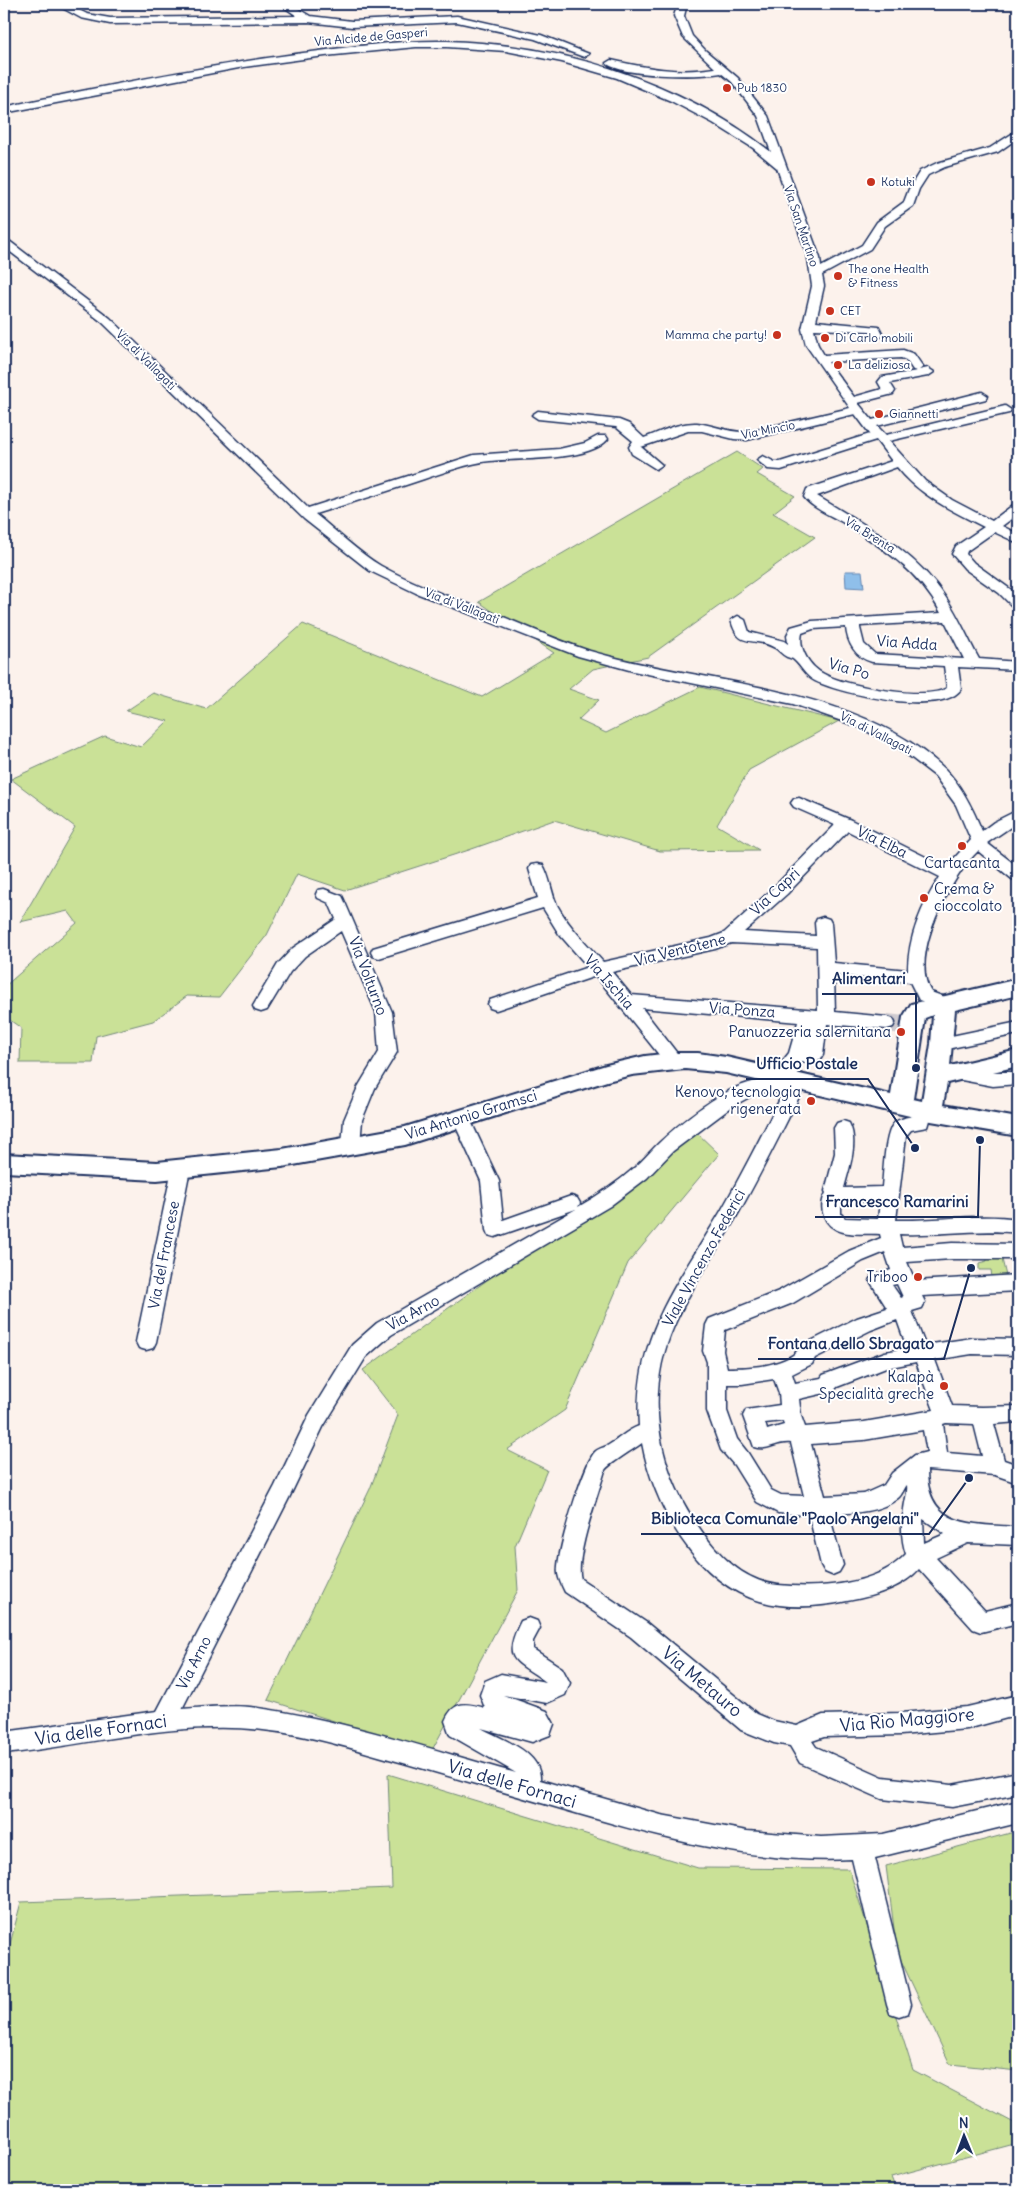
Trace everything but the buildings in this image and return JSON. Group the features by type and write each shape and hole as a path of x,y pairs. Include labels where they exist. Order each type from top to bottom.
{"main road":[{"path":"901,1104 901,1025 914,1017 919,1010 1018,987"},
{"path":"927,1111 947,1075 942,1044 944,1003"},
{"path":"947,1075 1018,1058"},
{"name":"Via Antonio Gramsci","path":"4,1163 157,1171 282,1158 405,1136 613,1071 674,1062 717,1063 791,1082 830,1096 901,1104 927,1111 1018,1127"}],"street":[{"path":"60,4 79,14 105,20 308,19 356,24 457,19 538,37 598,59 633,68 679,74 724,70"},
{"path":"284,4 308,19"},
{"name":"Via San Martino","path":"682,4 679,16 685,32 700,50 741,86 762,114 810,244 817,273 818,288 808,324 811,342 820,359 854,405 916,481 934,495 1018,539"},
{"name":"Via Alcide de Gasperi","path":"4,110 152,80 262,62 376,48 441,44 535,53 592,66 658,91 730,128 753,131 780,166"},
{"path":"753,131 762,123 762,114"},
{"path":"753,131 770,136"},
{"path":"817,273 866,247 883,223 909,204 914,188 924,173 945,164 994,150 1018,133"},
{"name":"Via di Vallagati","path":"4,242 106,320 163,378 306,513 364,560 390,577 555,642 628,666 801,702 864,724 912,751 940,773 963,804 978,842"},
{"path":"808,324 871,328 875,329 877,335"},
{"name":"Via Mincio","path":"636,444 674,430 690,427 733,436 747,436 854,405 889,391 884,382 886,380 922,370 908,355 878,356"},
{"path":"820,359 878,356 892,374"},
{"path":"871,424 982,396"},
{"path":"763,460 772,466 781,466 881,437 1005,410"},
{"path":"538,415 619,424 636,444 636,451 656,465"},
{"path":"306,513 474,459 500,455 576,450 593,445 602,439"},
{"name":"Via Brenta","path":"900,462 812,492 810,497 883,541 900,554 935,592 974,664"},
{"path":"1018,508 961,549 959,555 971,567 1002,587 1018,604"},
{"name":"Via Adda","path":"949,617 852,623 852,630 857,644 868,656 1018,666"},
{"path":"738,620 744,635 779,644 790,653 799,656"},
{"path":"799,656 794,632 799,628 812,625 852,623"},
{"name":"Via Po","path":"799,656 811,672 837,685 862,691 930,698 946,696 953,691 954,685 950,662"},
{"path":"799,803 846,824"},
{"path":"944,1003 925,996 917,977 917,955 935,895 949,874 978,842 995,828 1017,818"},
{"name":"Via Elba","path":"821,848 846,824 949,874"},
{"path":"978,842 1018,875"},
{"name":"Via Capri","path":"730,937 743,921 780,891 821,848"},
{"name":"Via Ischia","path":"536,869 546,901 567,934 600,969 674,1062"},
{"path":"324,894 336,900 345,921"},
{"path":"379,952 546,901"},
{"name":"Via Volturno","path":"261,1006 284,968 299,952 345,921 384,1012 388,1052 367,1087 353,1120 351,1145"},
{"path":"818,1016 827,968 823,923"},
{"name":"Via Ventotene","path":"496,1004 600,969 715,943 730,937 825,942"},
{"path":"827,968 917,977"},
{"name":"Via Ponza","path":"626,1001 818,1016 901,1025"},
{"name":"Viale Vincenzo Federici","path":"818,1016 797,1055 790,1064 791,1082 733,1207 664,1327 653,1360 648,1403 651,1450 664,1489 680,1520 708,1558 728,1574 757,1592 789,1596 861,1588 900,1573 918,1556 967,1534"},
{"path":"942,1044 1018,1028"},
{"path":"947,1075 993,1079 1018,1078"},
{"path":"993,1079 1018,1091"},
{"name":"Via Arno","path":"164,1721 282,1492 316,1421 359,1351 384,1329 604,1201 640,1173 667,1146 696,1122 727,1101 750,1089 765,1085 782,1088 791,1082"},
{"path":"927,1111 921,1122 905,1124 897,1132 889,1194 892,1241 904,1295 918,1352 923,1354 940,1415 938,1461"},
{"path":"461,1118 490,1181 495,1230 571,1203"},
{"path":"836,1195 834,1190 844,1153 843,1128"},
{"name":"Via del Francese","path":"146,1342 181,1169"},
{"path":"889,1194 836,1195 832,1199 830,1208 832,1215 836,1223 892,1241 952,1251 1018,1252"},
{"path":"1018,1226 1003,1224 925,1228 892,1241 856,1256 786,1297 716,1325 713,1351 717,1362 717,1411 728,1444 741,1459 764,1496 778,1504 866,1502 891,1491 899,1479 922,1461 995,1466 1018,1474"},
{"path":"717,1376 742,1376 781,1370 804,1358 805,1354 812,1350 856,1330 904,1295 1018,1283"},
{"path":"732,1450 760,1445 761,1440 753,1416 790,1402 826,1385 830,1381 886,1360 972,1346 1018,1347"},
{"path":"781,1370 832,1565"},
{"path":"761,1440 783,1433 799,1436 864,1432 940,1415 982,1416 1018,1414"},
{"path":"982,1416 995,1466"},
{"name":"Via Metauro","path":"650,1431 637,1434 615,1454 602,1457 596,1467 572,1548 568,1573 572,1585 639,1630 749,1722 774,1732 797,1737"},
{"path":"917,1466 920,1501 932,1516 943,1524 967,1534 1018,1536"},
{"path":"918,1492 911,1532 911,1540 918,1556 928,1564 981,1622 1018,1613"},
{"path":"528,1628 521,1641 522,1651 531,1661 556,1677 559,1683 557,1688 546,1692 500,1684 493,1688 492,1698 498,1704 539,1719 542,1721 542,1727 532,1731 469,1714 461,1715 456,1721 458,1727 516,1759 526,1767 529,1774 528,1788"},
{"name":"Via Rio Maggiore","path":"797,1737 824,1726 901,1724 967,1718 1018,1705"},
{"name":"Via delle Fornaci","path":"4,1743 164,1721 237,1717 280,1721 351,1738 661,1826 714,1837 784,1847 861,1848 901,1843 1018,1812"},
{"path":"797,1737 808,1755 882,1788 952,1796 1018,1783"},
{"path":"861,1848 900,2004"}],"green space":[{"path":"737,452 763,469 757,474 795,496 773,513 815,537 648,657 593,669 569,689 599,700 578,720 606,733 700,687 839,721 749,770 717,825 759,850 660,851 554,820 345,890 297,874 267,935 219,997 187,996 153,1021 96,1036 93,1063 20,1063 21,1028 4,1016 4,987 77,923 68,911 20,922 75,827 11,779 105,736 141,747 168,721 126,711 153,693 206,709 303,624 482,697 554,653 479,602"},
{"path":"694,1130 719,1154 628,1263 565,1410 507,1450 547,1470 515,1546 518,1590 431,1752 268,1700 370,1489 398,1415 363,1370"},
{"path":"986,1255 1001,1255 1006,1276 992,1277 991,1270 979,1270 979,1263 987,1261"},
{"path":"388,1774 698,1868 849,1869 913,2070 1018,2125 1018,2143 891,2177 896,2190 4,2190 4,1967 21,1902 392,1888"},
{"path":"1018,1831 1018,2071 950,2064 897,1952 886,1866"}],"water":[{"path":"845,571 862,571 864,588 846,587"}],"tunnel":[{"path":"887,1023 904,1025"}],"place":[{"name":"Pub 1830","path":"727,88"},
{"name":"Kotuki","path":"871,182"},
{"name":"The one Health & Fitness","path":"838,276"},
{"name":"CET","path":"830,311"},
{"name":"Mamma che party!","path":"777,335"},
{"name":"Di Carlo mobili","path":"825,338"},
{"name":"La deliziosa","path":"838,365"},
{"name":"Giannetti","path":"879,414"},
{"name":"Cartacanta","path":"962,846"},
{"name":"Crema & cioccolato","path":"924,898"},
{"name":"Panuozzeria salernitana","path":"901,1032"},
{"name":"Alimentari","path":"916,1068"},
{"name":"Kenovo, tecnologia rigenerata","path":"811,1101"},
{"name":"Francesco Ramarini","path":"980,1140"},
{"name":"Ufficio Postale","path":"915,1148"},
{"name":"Fontana dello Sbragato","path":"971,1268"},
{"name":"Triboo","path":"918,1277"},
{"name":"Kalapà Specialità greche","path":"944,1386"},
{"name":"Biblioteca Comunale \"Paolo Angelani\"","path":"969,1478"}]}
